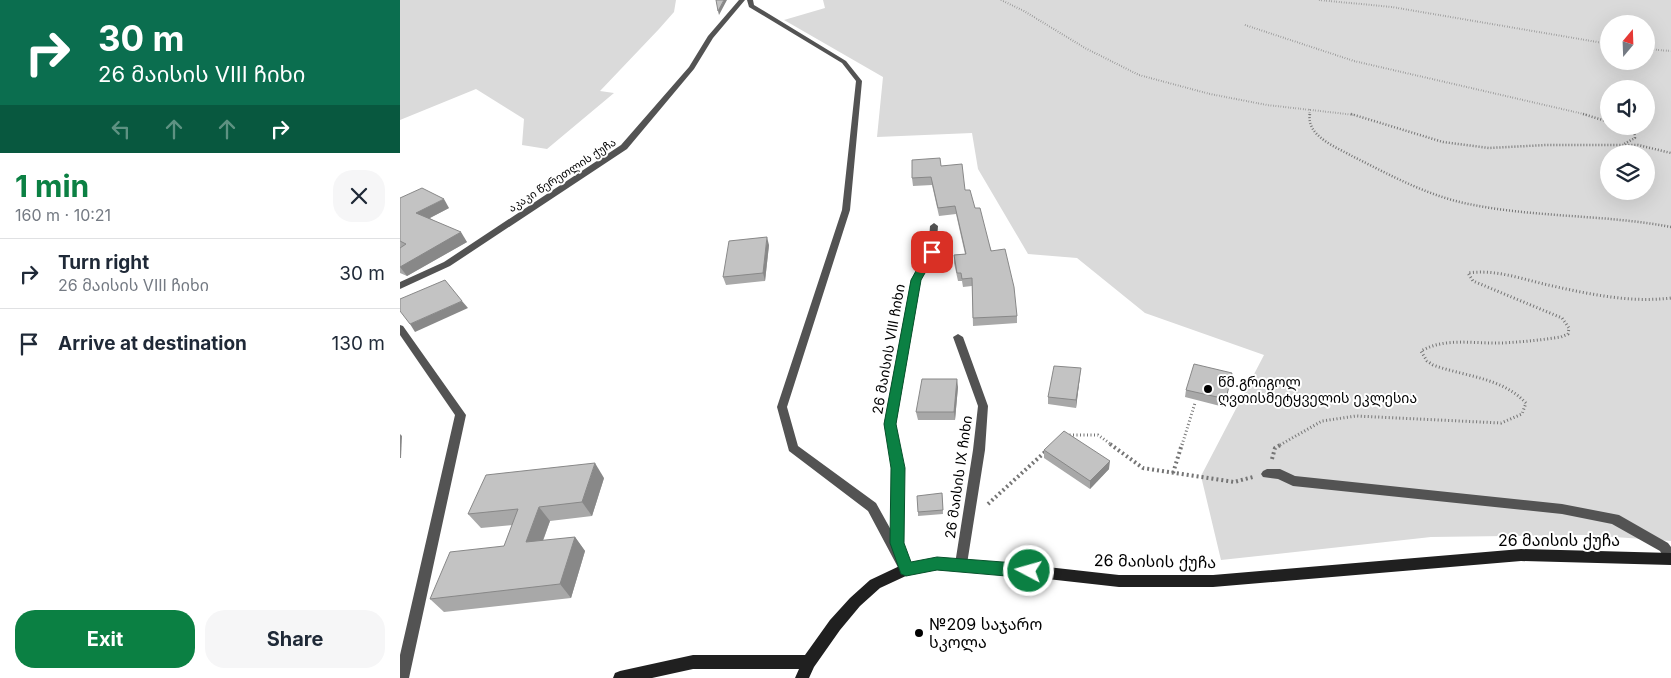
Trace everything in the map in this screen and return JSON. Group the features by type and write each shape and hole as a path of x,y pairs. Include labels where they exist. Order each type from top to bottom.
{"main road":[{"name":"26 მაისის ქუჩა","path":"802,678 809,662 835,625 855,602 875,584 906,569 937,564 961,564 1120,581 1213,581 1521,555 1671,558"},
{"path":"620,678 693,662 809,662"}],"street":[{"name":"აკაკი წერეთლის ქუჩა","path":"400,286 447,264 624,147 692,68 710,37 742,0"},
{"path":"750,0 750,6 844,62 859,81 846,210 782,407 793,448 872,507 906,569"},
{"name":"26 მაისის VIII ჩიხი","path":"906,569 897,543 898,468 890,424 916,280 932,252 934,226"},
{"path":"400,328 461,415 402,678"},
{"name":"26 მაისის IX ჩიხი","path":"958,337 983,406 979,450 961,564"},
{"path":"1267,474 1280,474 1292,481 1562,509 1615,519 1664,547 1671,558"}],"path":[{"path":"1001,0 1039,19 1085,48 1138,75 1210,94 1267,105 1351,114 1444,142 1489,148 1600,145"},
{"path":"1319,0 1368,4 1548,36 1600,43"},
{"path":"1245,25 1354,61 1600,119"},
{"path":"1655,50 1671,52"},
{"path":"1310,109 1309,125 1315,133 1379,170 1429,192 1477,205 1640,220 1671,227"},
{"path":"1621,145 1635,138 1635,135"},
{"path":"1655,149 1671,153"},
{"path":"1280,474 1272,462 1275,448 1322,421 1356,416 1500,423 1522,414 1526,403 1518,393 1505,385 1459,374 1429,363 1421,351 1428,346 1440,342 1497,343 1561,337 1568,334 1569,328 1562,318 1473,281 1468,273 1490,271 1594,295 1657,301 1671,298"},
{"path":"1173,472 1195,403"},
{"path":"1058,441 1065,435 1098,435 1143,468 1234,482 1267,474"},
{"path":"967,523 1051,447"}],"shaded area":[{"path":"400,0 676,0 674,12 600,91 614,93 547,149 522,145 524,119 476,89 400,120"},
{"path":"823,0 1671,0 1671,541 1586,535 1431,537 1221,560 1201,476 1264,355 1145,313 1077,258 1028,254 978,169 972,133 877,137 883,77 784,20 825,8"}],"building":[{"path":"716,0 724,0 718,11"},
{"path":"940,158 941,166 962,164 965,190 970,190 975,208 980,208 991,251 1005,249 1014,287 1017,316 973,318 972,278 962,279 961,273 957,273 954,255 966,254 955,206 938,208 931,177 912,178 912,160"},
{"path":"422,188 444,199 416,213 461,232 400,267 400,248 406,244 400,241 400,198"},
{"path":"767,237 763,273 723,277 729,241"},
{"path":"445,280 462,301 410,324 400,311 400,299"},
{"name":"წმ.გრიგოლ ღვთისმეტყველის ეკლესია","path":"1194,364 1232,373 1226,399 1186,390"},
{"path":"1054,366 1081,368 1076,400 1048,397"},
{"path":"922,379 957,379 954,412 916,412"},
{"path":"1064,431 1110,461 1090,481 1044,450"},
{"path":"595,463 582,502 539,507 526,542 575,537 560,584 430,599 450,552 504,546 518,509 468,514 486,475"},
{"path":"942,493 943,510 918,512 917,496"}],"place":[{"name":"წმ.გრიგოლ ღვთისმეტყველის ეკლესია","path":"1208,389"},
{"name":"№209 საჯარო სკოლა","path":"919,633"}],"route":[{"path":"932,252 916,280 890,424 898,468 897,543 906,569 937,564 961,564 1029,571"}]}
